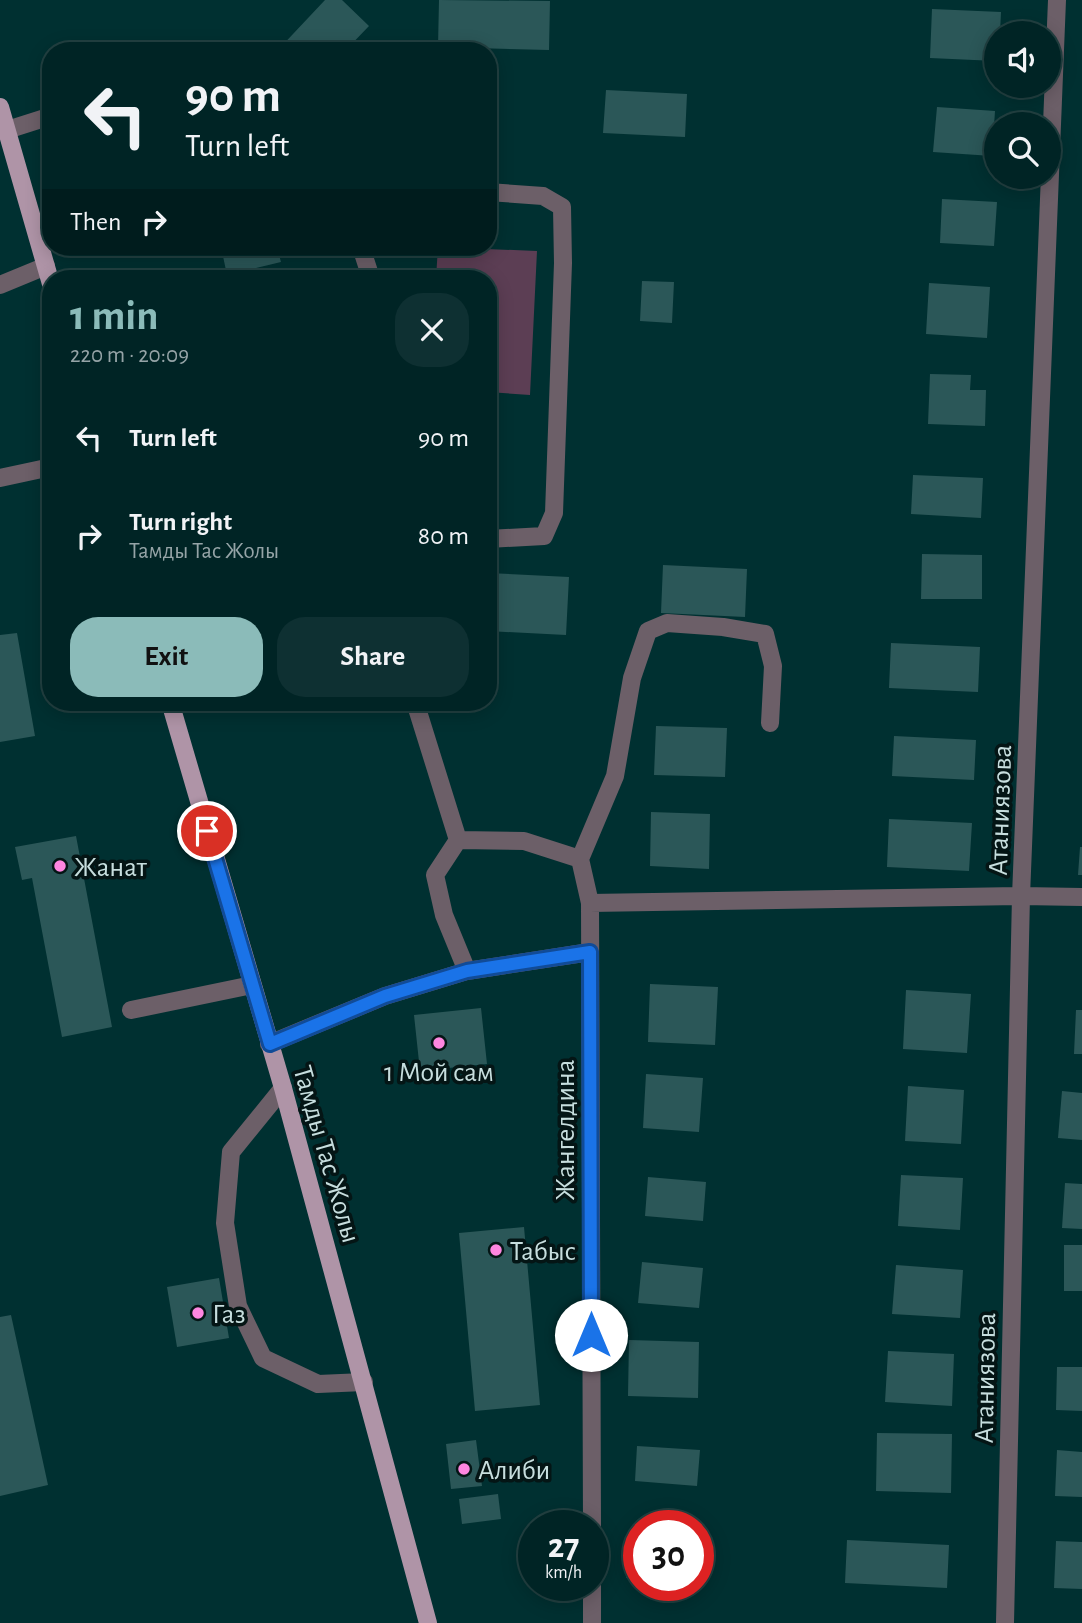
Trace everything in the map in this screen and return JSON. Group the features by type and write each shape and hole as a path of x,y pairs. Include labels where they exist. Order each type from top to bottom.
{"main road":[{"path":"0,107 42,254"},
{"name":"Тамды Тас Жолы","path":"173,711 283,1088 428,1623"}],"street":[{"name":"Атаниязова","path":"1005,1623 1021,896 1056,0"},
{"path":"7,131 42,119"},
{"path":"497,193 543,196 562,207 563,263 554,513 544,536 497,539"},
{"path":"0,285 42,276"},
{"path":"0,478 42,469"},
{"path":"770,723 773,666 765,634 723,626 667,623 648,631 632,678 615,776 580,859 590,903 1082,897"},
{"path":"418,711 458,840"},
{"path":"458,840 524,841 580,859"},
{"path":"458,840 435,875 443,915 467,971"},
{"name":"Жангелдина","path":"590,903 592,1510"},
{"path":"270,1044 385,996 467,971 590,952"},
{"path":"131,1010 252,985"},
{"path":"283,1088 231,1152 225,1223 238,1306 262,1358 318,1384 364,1382"},
{"path":"592,1601 592,1623"}],"shaded area":[{"path":"497,249 537,251 530,395 497,393 497,270 437,270 437,256 497,256"}],"building":[{"path":"325,0 342,0 369,26 354,42 285,42"},
{"path":"439,0 550,1 549,50 497,49 497,42 438,42"},
{"path":"932,9 1001,12 1001,21 984,21 984,60 930,58"},
{"path":"606,90 687,94 685,137 603,133"},
{"path":"937,107 995,111 984,112 984,155 933,152"},
{"path":"942,199 997,202 994,246 940,243"},
{"path":"223,256 279,256 281,262 248,270 226,270"},
{"path":"642,281 674,282 672,323 640,321"},
{"path":"929,283 990,287 987,338 926,334"},
{"path":"930,374 971,375 970,390 986,390 985,426 928,424"},
{"path":"913,475 983,478 981,518 911,514"},
{"path":"922,554 982,555 982,599 921,599"},
{"path":"663,565 747,569 745,617 661,613"},
{"path":"497,573 569,577 566,635 497,631"},
{"path":"17,633 35,736 0,742 0,635"},
{"path":"891,643 980,647 978,692 889,688"},
{"path":"656,726 727,728 725,777 654,775"},
{"path":"894,736 976,740 974,780 892,776"},
{"path":"651,812 710,814 709,869 650,866"},
{"path":"889,819 972,823 969,871 887,867"},
{"path":"76,836 112,1027 62,1037 32,878 22,880 15,847"},
{"path":"1080,847 1082,875 1078,875"},
{"path":"650,984 718,987 715,1045 648,1042"},
{"path":"906,990 971,994 967,1053 903,1049"},
{"path":"481,1008 487,1064 420,1071 414,1015"},
{"path":"1076,1010 1082,1010 1082,1054 1074,1054"},
{"path":"646,1074 703,1078 699,1132 643,1128"},
{"path":"908,1086 964,1090 961,1144 905,1141"},
{"path":"1062,1091 1082,1093 1082,1140 1058,1138"},
{"path":"901,1175 963,1178 960,1230 898,1226"},
{"path":"648,1177 706,1182 703,1221 645,1216"},
{"path":"1065,1183 1082,1184 1082,1229 1062,1228"},
{"path":"524,1227 540,1405 475,1411 459,1233"},
{"path":"1064,1245 1082,1245 1082,1291 1064,1291"},
{"path":"642,1262 703,1268 699,1308 638,1303"},
{"path":"896,1265 963,1270 960,1318 892,1314"},
{"name":"Газ","path":"219,1278 229,1338 177,1347 167,1287"},
{"path":"11,1315 48,1485 0,1496 0,1317"},
{"path":"629,1340 699,1342 698,1398 628,1396"},
{"path":"888,1351 954,1354 952,1406 885,1402"},
{"path":"1057,1367 1082,1367 1082,1411 1056,1410"},
{"path":"877,1433 952,1434 951,1493 876,1491"},
{"path":"476,1440 482,1486 451,1489 446,1444"},
{"path":"637,1446 700,1450 697,1486 635,1481"},
{"path":"1057,1450 1082,1452 1082,1497 1055,1496"},
{"path":"498,1494 501,1519 462,1524 459,1499"},
{"path":"847,1540 949,1545 947,1588 845,1583"},
{"path":"1056,1541 1082,1542 1082,1589 1054,1588"}],"place":[{"name":"Жанат","path":"60,866"},
{"name":"1 Мой сам","path":"439,1043"},
{"name":"Табыс","path":"496,1250"},
{"name":"Газ","path":"198,1313"},
{"name":"Алиби","path":"464,1469"}],"route":[{"path":"207,831 270,1044 385,996 467,971 590,952 591,1335"}]}
